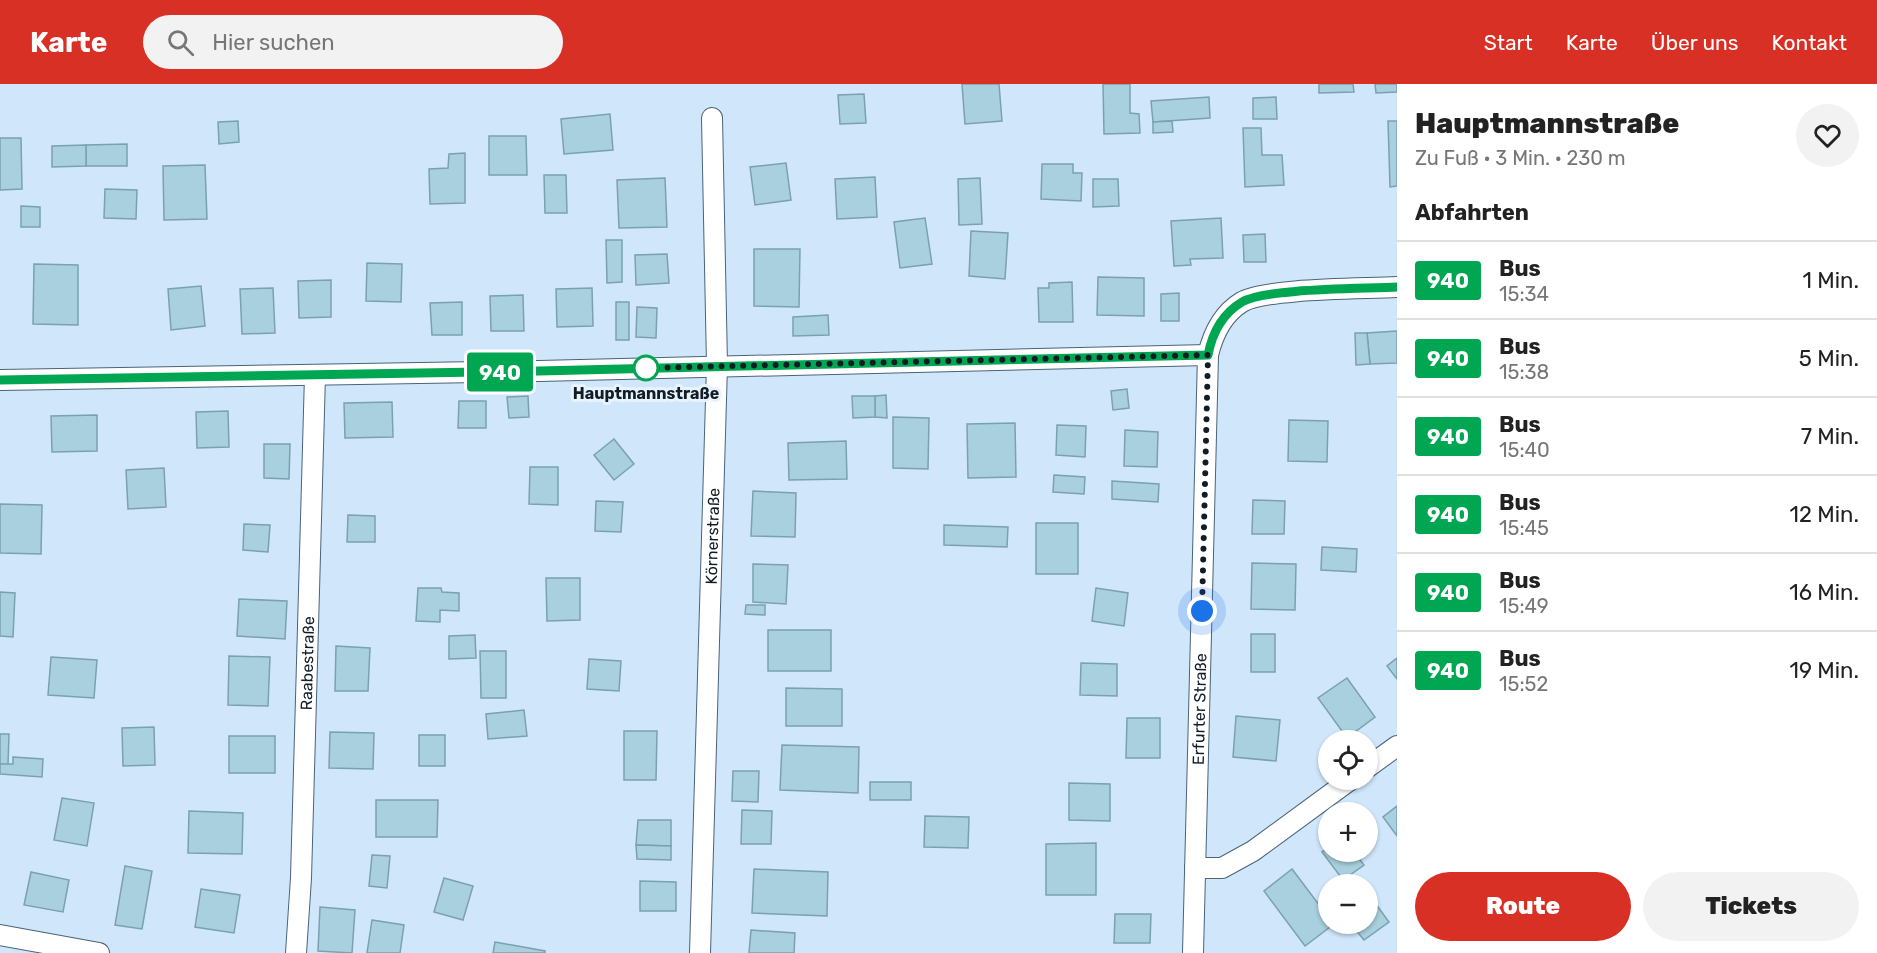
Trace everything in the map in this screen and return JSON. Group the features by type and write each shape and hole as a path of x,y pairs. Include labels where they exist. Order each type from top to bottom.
{"street":[{"name":"Körnerstraße","path":"700,953 717,365 712,118"},
{"name":"Erfurter Straße","path":"1193,953 1208,355 1212,334 1242,302 1267,294 1397,287"},
{"path":"0,380 1208,355"},
{"name":"Raabestraße","path":"296,953 302,867 315,375"},
{"path":"1378,760 1397,746"},
{"path":"1195,868 1222,868 1253,850 1336,790"},
{"path":"0,936 99,953"}],"building":[{"path":"962,84 999,84 1002,121 965,124"},
{"path":"1103,84 1130,84 1130,113 1139,114 1140,133 1104,134"},
{"path":"1319,84 1353,84 1354,92 1319,93"},
{"path":"1375,84 1397,84 1397,92 1376,93"},
{"path":"864,94 866,123 840,124 838,95"},
{"path":"1209,97 1210,118 1153,122 1151,101"},
{"path":"1276,97 1277,119 1253,119 1253,98"},
{"path":"610,114 613,150 564,154 561,119"},
{"path":"238,121 239,142 219,144 218,122"},
{"path":"1172,121 1173,132 1153,133 1153,122"},
{"path":"1388,121 1397,121 1397,186 1390,187"},
{"path":"1243,128 1261,128 1262,155 1282,155 1284,185 1245,187"},
{"path":"489,136 526,136 527,175 489,175"},
{"path":"0,138 21,138 22,189 0,190"},
{"path":"127,144 127,166 86,166 86,145"},
{"path":"86,145 86,166 52,167 52,146"},
{"path":"465,153 465,203 430,204 429,169 448,168 449,154"},
{"path":"786,163 791,200 755,205 750,167"},
{"path":"1042,164 1073,164 1073,173 1082,173 1081,201 1041,199"},
{"path":"205,165 207,219 164,220 163,166"},
{"path":"544,175 566,175 567,213 545,213"},
{"path":"875,177 877,217 837,219 835,179"},
{"path":"665,178 667,227 619,228 617,180"},
{"path":"980,178 982,224 959,225 958,179"},
{"path":"1093,179 1118,179 1119,206 1093,207"},
{"path":"105,189 137,190 136,219 104,218"},
{"path":"21,206 40,207 40,227 21,227"},
{"path":"925,218 932,264 900,268 894,222"},
{"path":"1221,218 1223,258 1190,259 1191,265 1174,266 1171,221"},
{"path":"971,231 1008,233 1005,279 969,276"},
{"path":"1265,234 1266,262 1244,262 1243,235"},
{"path":"606,240 622,240 622,282 607,283"},
{"path":"754,249 800,249 799,307 754,306"},
{"path":"667,254 669,283 636,285 635,255"},
{"path":"367,263 402,264 401,302 366,301"},
{"path":"34,264 78,265 78,325 33,324"},
{"path":"1098,277 1144,278 1144,316 1097,315"},
{"path":"331,280 331,317 299,318 298,281"},
{"path":"1072,282 1073,322 1039,322 1038,288 1049,288 1049,283"},
{"path":"201,286 205,326 171,330 168,289"},
{"path":"273,288 275,333 242,334 240,289"},
{"path":"592,288 593,326 557,327 556,289"},
{"path":"1179,293 1179,321 1161,321 1161,294"},
{"path":"523,295 524,331 491,331 490,296"},
{"path":"462,302 462,335 432,335 430,303"},
{"path":"616,302 629,302 629,340 616,340"},
{"path":"637,307 657,308 656,338 636,337"},
{"path":"828,315 829,335 793,336 793,317"},
{"path":"1397,331 1397,363 1370,364 1367,333"},
{"path":"1355,333 1367,333 1370,364 1356,365"},
{"path":"1127,389 1129,408 1113,410 1111,391"},
{"path":"886,395 887,418 875,417 875,396"},
{"path":"528,396 529,417 509,418 507,397"},
{"path":"852,396 875,396 875,417 853,418"},
{"path":"459,401 486,401 486,428 458,428"},
{"path":"392,402 393,437 345,438 344,403"},
{"path":"228,411 229,447 197,448 196,412"},
{"path":"97,415 97,451 52,452 51,416"},
{"path":"893,417 929,418 928,469 893,468"},
{"path":"1289,420 1328,421 1327,462 1288,461"},
{"path":"1015,423 1016,477 968,478 967,424"},
{"path":"1057,425 1086,426 1085,457 1056,455"},
{"path":"1125,430 1158,432 1157,467 1124,466"},
{"path":"614,439 634,464 614,480 594,455"},
{"path":"846,441 847,479 789,480 788,443"},
{"path":"264,444 290,444 289,479 264,478"},
{"path":"530,467 558,467 558,505 529,504"},
{"path":"164,468 166,507 128,509 126,470"},
{"path":"1054,475 1085,477 1084,494 1053,492"},
{"path":"1112,481 1159,484 1158,502 1112,499"},
{"path":"753,491 796,493 795,537 751,536"},
{"path":"1253,500 1285,501 1284,534 1252,534"},
{"path":"596,501 623,502 621,532 595,531"},
{"path":"0,504 42,505 41,554 0,553"},
{"path":"348,515 375,516 375,542 347,542"},
{"path":"1036,523 1078,523 1078,574 1036,574"},
{"path":"244,524 270,525 268,552 243,550"},
{"path":"944,525 1008,527 1007,547 944,545"},
{"path":"1322,547 1357,549 1356,572 1321,570"},
{"path":"1252,563 1296,564 1295,610 1251,609"},
{"path":"753,564 788,565 786,604 753,602"},
{"path":"546,578 580,578 580,620 547,621"},
{"path":"418,588 441,588 442,592 459,593 459,611 440,610 440,622 416,621"},
{"path":"1096,588 1128,593 1124,626 1092,621"},
{"path":"0,592 15,593 13,637 0,636"},
{"path":"239,599 287,601 285,639 237,636"},
{"path":"746,605 765,605 765,615 745,614"},
{"path":"768,630 831,630 831,671 768,671"},
{"path":"1251,634 1275,634 1275,672 1251,672"},
{"path":"475,635 476,658 449,659 449,636"},
{"path":"336,646 370,648 368,691 335,691"},
{"path":"480,651 506,651 506,698 481,698"},
{"path":"229,656 270,657 268,706 228,705"},
{"path":"51,657 97,660 94,698 48,695"},
{"path":"1397,658 1397,679 1387,666"},
{"path":"589,659 621,661 619,691 587,689"},
{"path":"1081,663 1117,664 1117,696 1080,695"},
{"path":"1347,678 1375,717 1358,730 1341,730 1318,698"},
{"path":"786,688 842,689 842,726 786,726"},
{"path":"524,710 527,736 488,739 486,714"},
{"path":"1236,716 1280,720 1276,761 1233,757"},
{"path":"1127,718 1160,718 1160,758 1126,758"},
{"path":"154,727 155,765 123,766 122,728"},
{"path":"624,731 657,731 656,780 624,780"},
{"path":"330,732 374,733 373,769 329,768"},
{"path":"0,734 9,734 8,765 0,764"},
{"path":"419,735 445,735 445,766 419,766"},
{"path":"229,736 275,736 275,773 229,773"},
{"path":"782,745 859,747 858,793 780,790"},
{"path":"13,757 43,759 42,777 0,774 0,764 13,764"},
{"path":"733,771 759,771 758,802 732,801"},
{"path":"870,782 911,782 911,800 870,800"},
{"path":"1069,783 1110,784 1110,821 1069,820"},
{"path":"62,798 94,803 87,846 54,840"},
{"path":"376,800 438,800 437,837 376,837"},
{"path":"1397,806 1397,836 1383,817"},
{"path":"742,810 772,811 771,844 741,844"},
{"path":"189,811 243,813 242,854 188,853"},
{"path":"925,816 969,817 968,848 924,847"},
{"path":"638,820 671,820 671,846 636,845"},
{"path":"1096,843 1096,895 1046,895 1046,844"},
{"path":"636,845 671,846 671,860 637,859"},
{"path":"372,855 390,856 387,888 369,886"},
{"path":"1330,862 1362,862 1364,865 1351,874 1338,874"},
{"path":"125,866 152,871 142,929 115,925"},
{"path":"754,869 828,872 827,916 752,913"},
{"path":"1292,869 1318,903 1318,934 1321,934 1305,946 1264,891"},
{"path":"31,872 69,880 63,912 24,905"},
{"path":"444,878 473,886 463,920 434,912"},
{"path":"640,881 676,882 676,911 640,911"},
{"path":"201,889 240,895 234,933 195,927"},
{"path":"320,907 355,910 352,953 318,951"},
{"path":"1378,907 1389,922 1378,930"},
{"path":"1115,914 1151,914 1150,943 1114,943"},
{"path":"372,920 404,925 400,953 367,953"},
{"path":"751,930 795,933 794,953 749,953"},
{"path":"1359,934 1372,934 1364,940"},
{"path":"495,942 545,951 545,953 493,953"}],"bus line":[{"name":"940","path":"0,380 539,371 1208,355 1212,334 1225,317 1242,302 1267,294 1397,287"}],"place":[{"name":"Hauptmannstraße","path":"646,368"}],"route":[{"path":"646,368 1208,355 1202,611"}]}
